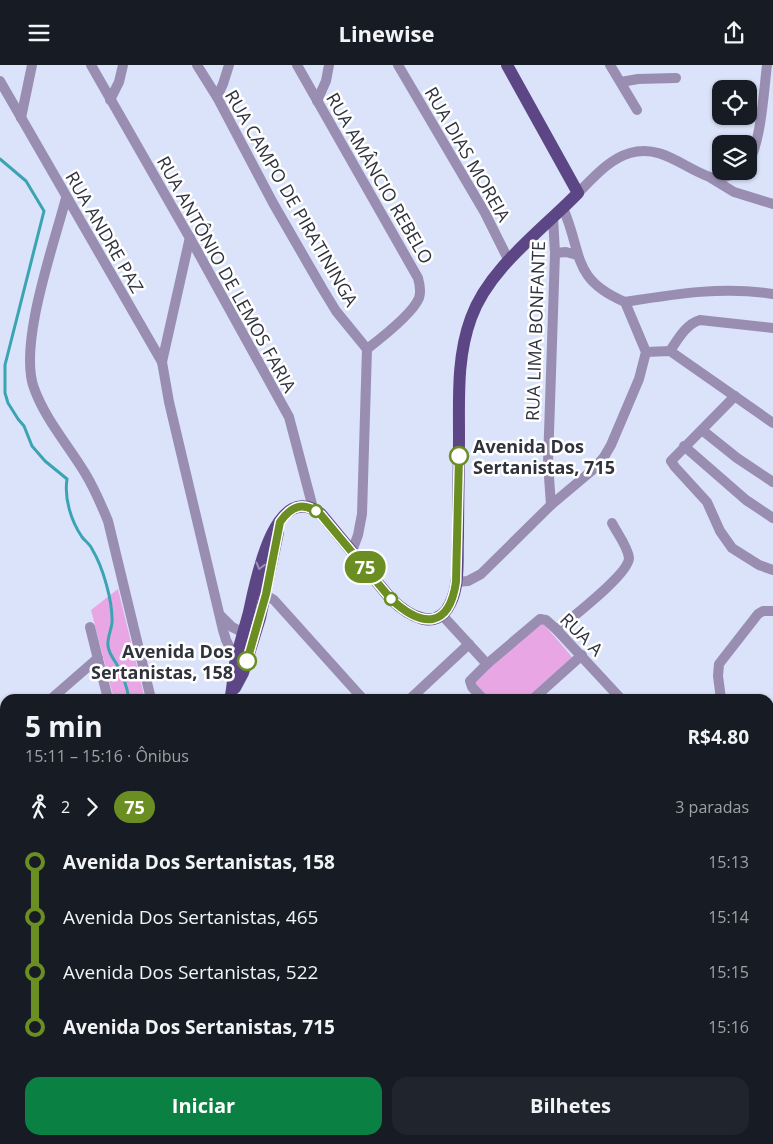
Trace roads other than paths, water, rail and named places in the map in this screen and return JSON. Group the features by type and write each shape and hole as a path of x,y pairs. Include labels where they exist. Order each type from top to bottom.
{"main road":[{"path":"234,694 243,673 242,660 260,591 270,536 286,513 292,509 300,506 313,508 321,515 391,599 414,616 433,620 442,615 450,605 456,582 459,390 464,338 471,317 494,277 578,193 507,65"},
{"path":"242,660 246,651 247,640 244,633 260,591"}],"street":[{"path":"21,118 32,65"},
{"name":"RUA ANTÔNIO DE LEMOS FARIA","path":"90,65 190,237 289,417 313,508"},
{"path":"110,100 119,82 123,65"},
{"name":"RUA CAMPO DE PIRATININGA","path":"197,65 272,203 322,288 336,311 367,349"},
{"path":"216,97 223,84 229,65"},
{"name":"RUA AMÂNCIO REBELO","path":"298,65 418,278 420,296 417,303 367,349"},
{"path":"318,101 326,81 329,65"},
{"name":"RUA DIAS MOREIA","path":"398,65 485,213 509,261"},
{"path":"610,65 637,110"},
{"path":"757,141 767,65"},
{"path":"621,82 638,79 676,78"},
{"name":"RUA ANDRE PAZ","path":"0,81 162,362"},
{"path":"578,193 606,166 629,153 642,151 658,153 674,159 734,191 773,204"},
{"path":"66,198 32,330 29,354 30,371 33,387 42,407 85,474 108,521 150,694"},
{"path":"563,208 577,255 589,278 599,289 625,302 718,290 740,290 773,294"},
{"name":"RUA LIMA BONFANTE","path":"551,505 548,463 555,253 553,217"},
{"path":"190,237 162,362 169,402 226,641 242,660"},
{"path":"555,253 566,251 577,255"},
{"path":"456,582 468,581 481,574 551,505 582,480 604,457 639,379 646,352 625,302"},
{"path":"670,351 691,323 700,319 773,328"},
{"path":"352,551 358,535 362,514 367,349"},
{"path":"646,352 670,351 773,423"},
{"path":"735,396 673,457 672,463 706,502 720,531 729,544 740,555 773,570"},
{"path":"702,429 737,458 773,481"},
{"path":"684,447 746,500 773,518"},
{"path":"557,630 619,576 628,565 628,553 612,523"},
{"path":"260,591 274,600 359,694"},
{"path":"720,694 718,669 723,659 758,614 763,611 773,611"},
{"path":"220,615 232,627 244,633"},
{"path":"442,615 487,664"},
{"name":"RUA A","path":"478,694 470,684 471,679 540,619 546,620 557,630 582,655 616,694"},
{"path":"90,627 107,694"},
{"path":"415,694 468,644"},
{"path":"538,694 582,655"},
{"path":"57,694 98,658"}],"waterway":[{"path":"0,159 26,181 44,211 5,365 5,393 8,403 24,426 32,446 45,461 67,479 67,494 72,517 78,531 96,556 106,585 112,615 108,648 122,676 128,694"}],"place":[{"name":"Avenida Dos Sertanistas, 715","path":"459,456"},
{"name":"Avenida Dos Sertanistas, 158","path":"247,661"}]}
